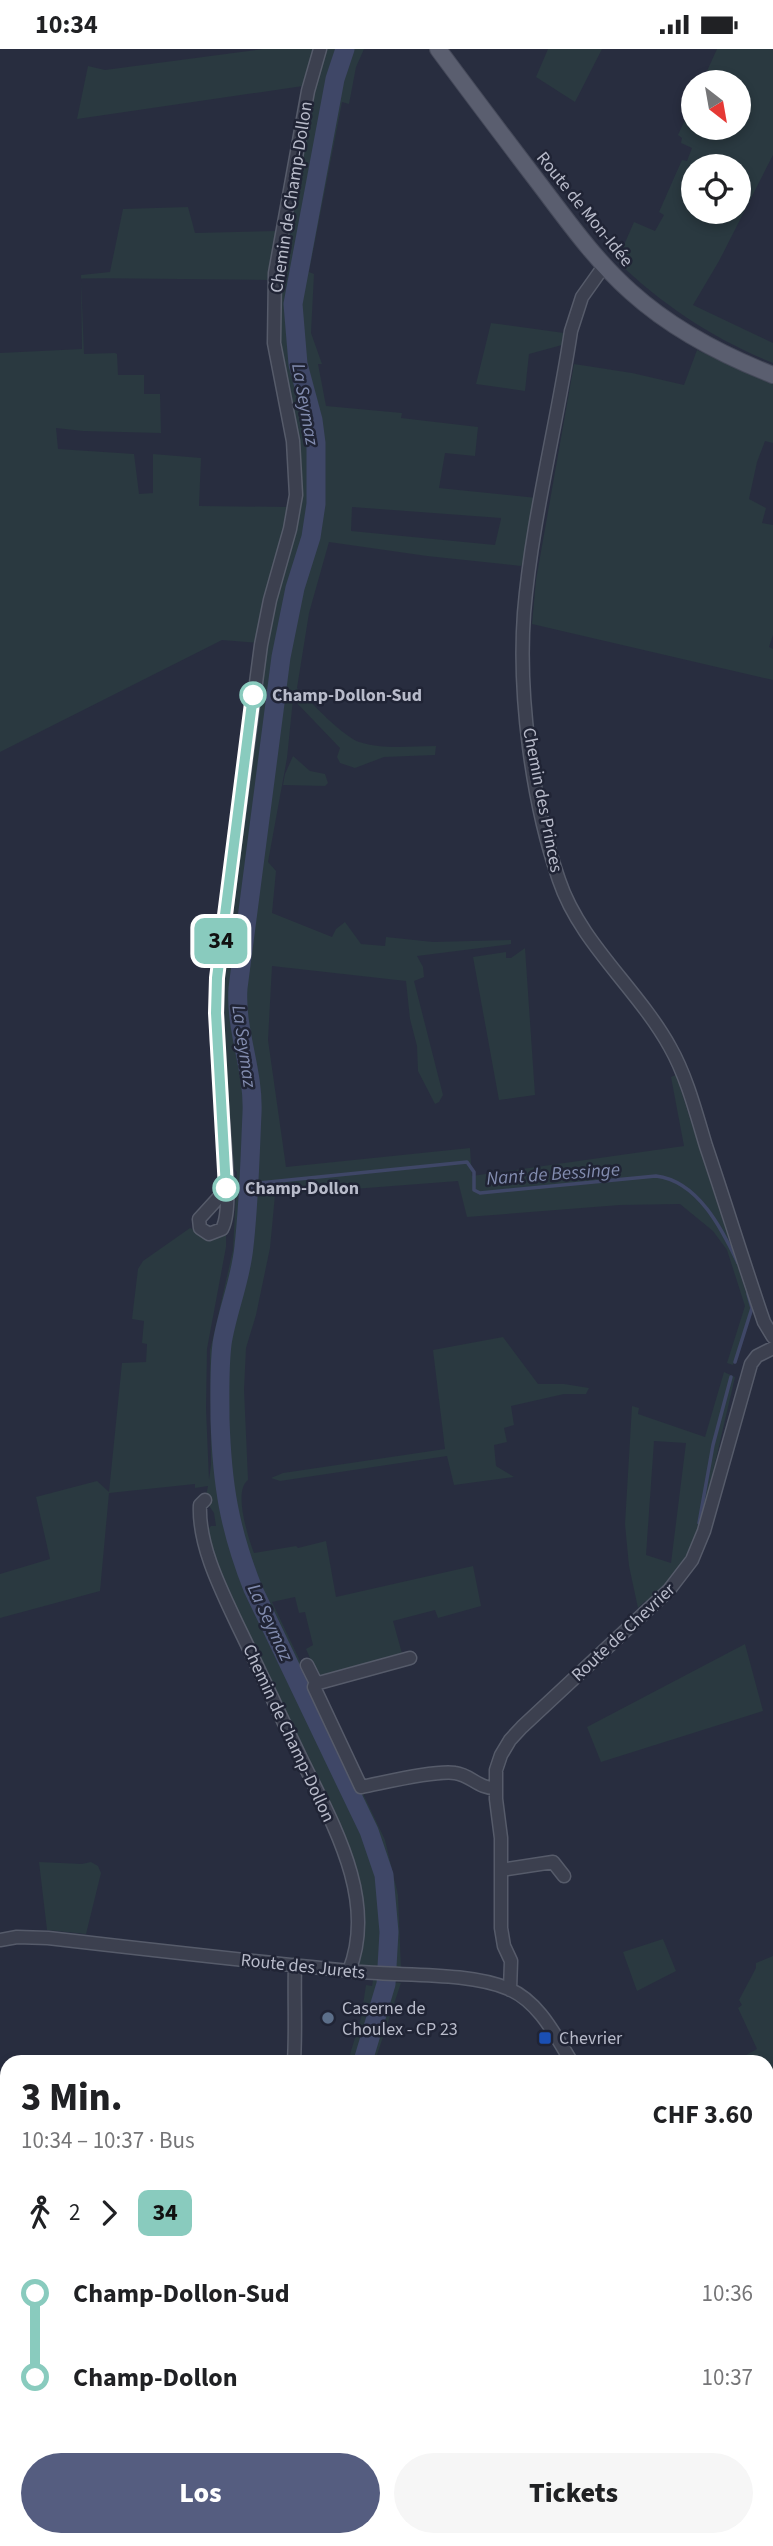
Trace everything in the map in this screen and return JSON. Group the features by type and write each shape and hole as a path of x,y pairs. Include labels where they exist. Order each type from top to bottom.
{"main road":[{"name":"Route de Mon-Idée","path":"438,49 604,266 632,293 680,328 715,349 773,375"}],"street":[{"name":"Chemin de Champ-Dollon","path":"226,1182 220,1196 201,1214 200,1228 209,1234 222,1229 226,1219 226,1182 216,1013 217,978 261,645 296,495 293,441 274,342 274,293 308,90 320,49"},
{"name":"Chemin des Princes","path":"604,266 582,297 571,331 527,586 523,634 529,749 559,882 584,927 633,991 670,1048 697,1117 764,1322 773,1337"},
{"name":"Route de Chevrier","path":"510,1990 511,1961 504,1946 501,1929 501,1838 496,1770 501,1755 510,1740 669,1590 692,1560 710,1515 751,1364 758,1356 773,1348"},
{"name":"Chemin de Champ-Dollon","path":"205,1500 201,1505 201,1529 223,1592 335,1830 348,1865 357,1911 358,1935 349,1971"},
{"path":"316,1683 410,1658"},
{"path":"307,1665 316,1683 314,1688 361,1787 451,1772 467,1776 486,1789 496,1788"},
{"path":"501,1871 553,1862 564,1876"},
{"name":"Route des Jurets","path":"0,1941 17,1937 40,1937 349,1971 478,1980 510,1990 535,2008 567,2055"},
{"path":"294,2055 297,2010 295,1965"}],"shaded area":[{"path":"263,49 313,49 303,86 77,119 88,66 105,70"},
{"path":"325,49 364,49 356,67 349,104 342,102 309,272 314,274 311,333 322,364 318,364 326,406 402,413 401,418 478,427 475,456 445,453 439,488 537,498 527,557 521,566 329,542 309,613 297,688 335,726 359,742 388,747 436,746 435,755 384,757 355,768 340,763 337,757 340,748 293,699 287,758 268,862 276,871 272,913 332,937 336,929 345,922 361,944 385,946 386,937 433,942 511,940 511,944 417,956 423,967 424,977 414,981 443,1095 435,1104 418,1071 417,1046 410,1019 406,981 272,966 268,1040 286,1167 470,1148 472,1176 684,1146 671,1077 676,1075 751,1308 733,1365 727,1363 745,1306 727,1250 713,1231 680,1204 620,1205 467,1217 458,1181 275,1195 270,1248 246,1348 244,1390 248,1480 242,1494 242,1504 254,1553 296,1546 298,1548 326,1541 336,1597 473,1566 481,1606 438,1618 435,1610 393,1621 403,1657 329,1676 317,1674 306,1649 313,1645 305,1612 299,1613 295,1597 272,1602 385,1840 398,1895 401,1969 349,1971 358,1935 339,1839 343,1831 300,1756 302,1746 293,1726 284,1722 256,1663 259,1654 248,1633 241,1631 210,1557 208,1529 216,1526 214,1513 205,1500 208,1486 195,1488 195,1484 109,1493 100,1591 0,1618 0,1574 50,1559 36,1497 97,1481 109,1492 122,1363 146,1362 147,1344 142,1343 144,1321 132,1319 138,1269 143,1261 190,1228 211,1238 226,1233 226,1247 207,1349 209,1480 210,1351 233,1250 237,1172 233,1168 220,1021 223,971 266,642 300,507 300,449 280,350 279,281 310,106","holes":["352,507 501,518 495,545 351,531"]},
{"path":"548,49 602,49 575,102 536,77"},
{"path":"717,49 773,49 773,155 751,198 751,154 690,154 692,148 681,143 682,140 751,140 751,70 707,70"},
{"path":"681,162 681,224 738,224 693,305 773,343 773,363 751,354 690,320 652,293 617,261 634,222 655,231 664,215 659,212"},
{"path":"188,207 195,233 276,231 268,280 81,278 81,275 110,272 123,209"},
{"path":"81,280 84,354 115,353 118,375 144,375 144,394 160,394 161,433 56,428 58,449 134,454 139,494 153,493 153,454 201,458 199,506 288,507 258,643 222,640 0,752 0,353 82,349"},
{"path":"491,323 564,333 562,345 529,354 525,391 476,384"},
{"path":"697,350 773,384 773,443 765,441 757,462 749,499 766,508 762,523 773,525 773,635 769,647 773,649 773,680 532,624 536,580 574,364 684,385"},
{"path":"293,756 310,771 325,774 328,783 325,786 283,785"},
{"path":"525,948 535,1095 499,1100 473,957 506,952 506,958 511,958"},
{"path":"503,1337 538,1384 589,1388 586,1394 564,1394 511,1406 514,1425 504,1428 507,1442 494,1445 496,1466 514,1477 454,1485 447,1456 280,1481 271,1478 283,1473 445,1449 433,1350"},
{"path":"724,1372 735,1377 700,1528 672,1577 648,1603 645,1601 638,1608 629,1566 625,1524 632,1406 639,1408 638,1414 705,1437","holes":["654,1441 686,1443 671,1563 646,1555"]},
{"path":"745,1644 763,1711 601,1762 587,1727"},
{"path":"39,1862 91,1862 98,1866 101,1873 86,1934 47,1930"},
{"path":"663,1939 676,1971 637,1991 623,1952"},
{"path":"773,1956 773,2055 746,2055 757,2049 738,2008 742,2005 739,2000 756,1963"},
{"path":"373,1980 401,1983 377,2055 350,2055 361,2018 366,1985 372,1986"}],"waterway":[{"name":"La Seymaz","path":"345,49 335,79 293,304 298,364 313,420 316,443 316,504 311,537 295,588 281,657 238,988 239,1020 250,1081 252,1113 244,1246 222,1344 220,1419 228,1505 245,1567 253,1589 369,1831 384,1875 389,1932 386,1984 365,2055"},
{"name":"Nant de Bessinge","path":"248,1184 467,1162 474,1172 474,1190 480,1193 656,1176 671,1180 696,1197 716,1222 738,1263"},
{"name":"Nant de Bessinge","path":"735,1362 752,1308 748,1294"},
{"name":"Nant de Bessinge","path":"699,1523 713,1445 731,1377"}],"bus line":[{"name":"34","path":"226,1188 217,1040 217,978 253,695"}],"place":[{"name":"Champ-Dollon-Sud","path":"253,695"},
{"name":"Champ-Dollon","path":"226,1188"},
{"name":"Caserne de Choulex - CP 23","path":"328,2018"},
{"name":"Chevrier","path":"545,2038"}]}
